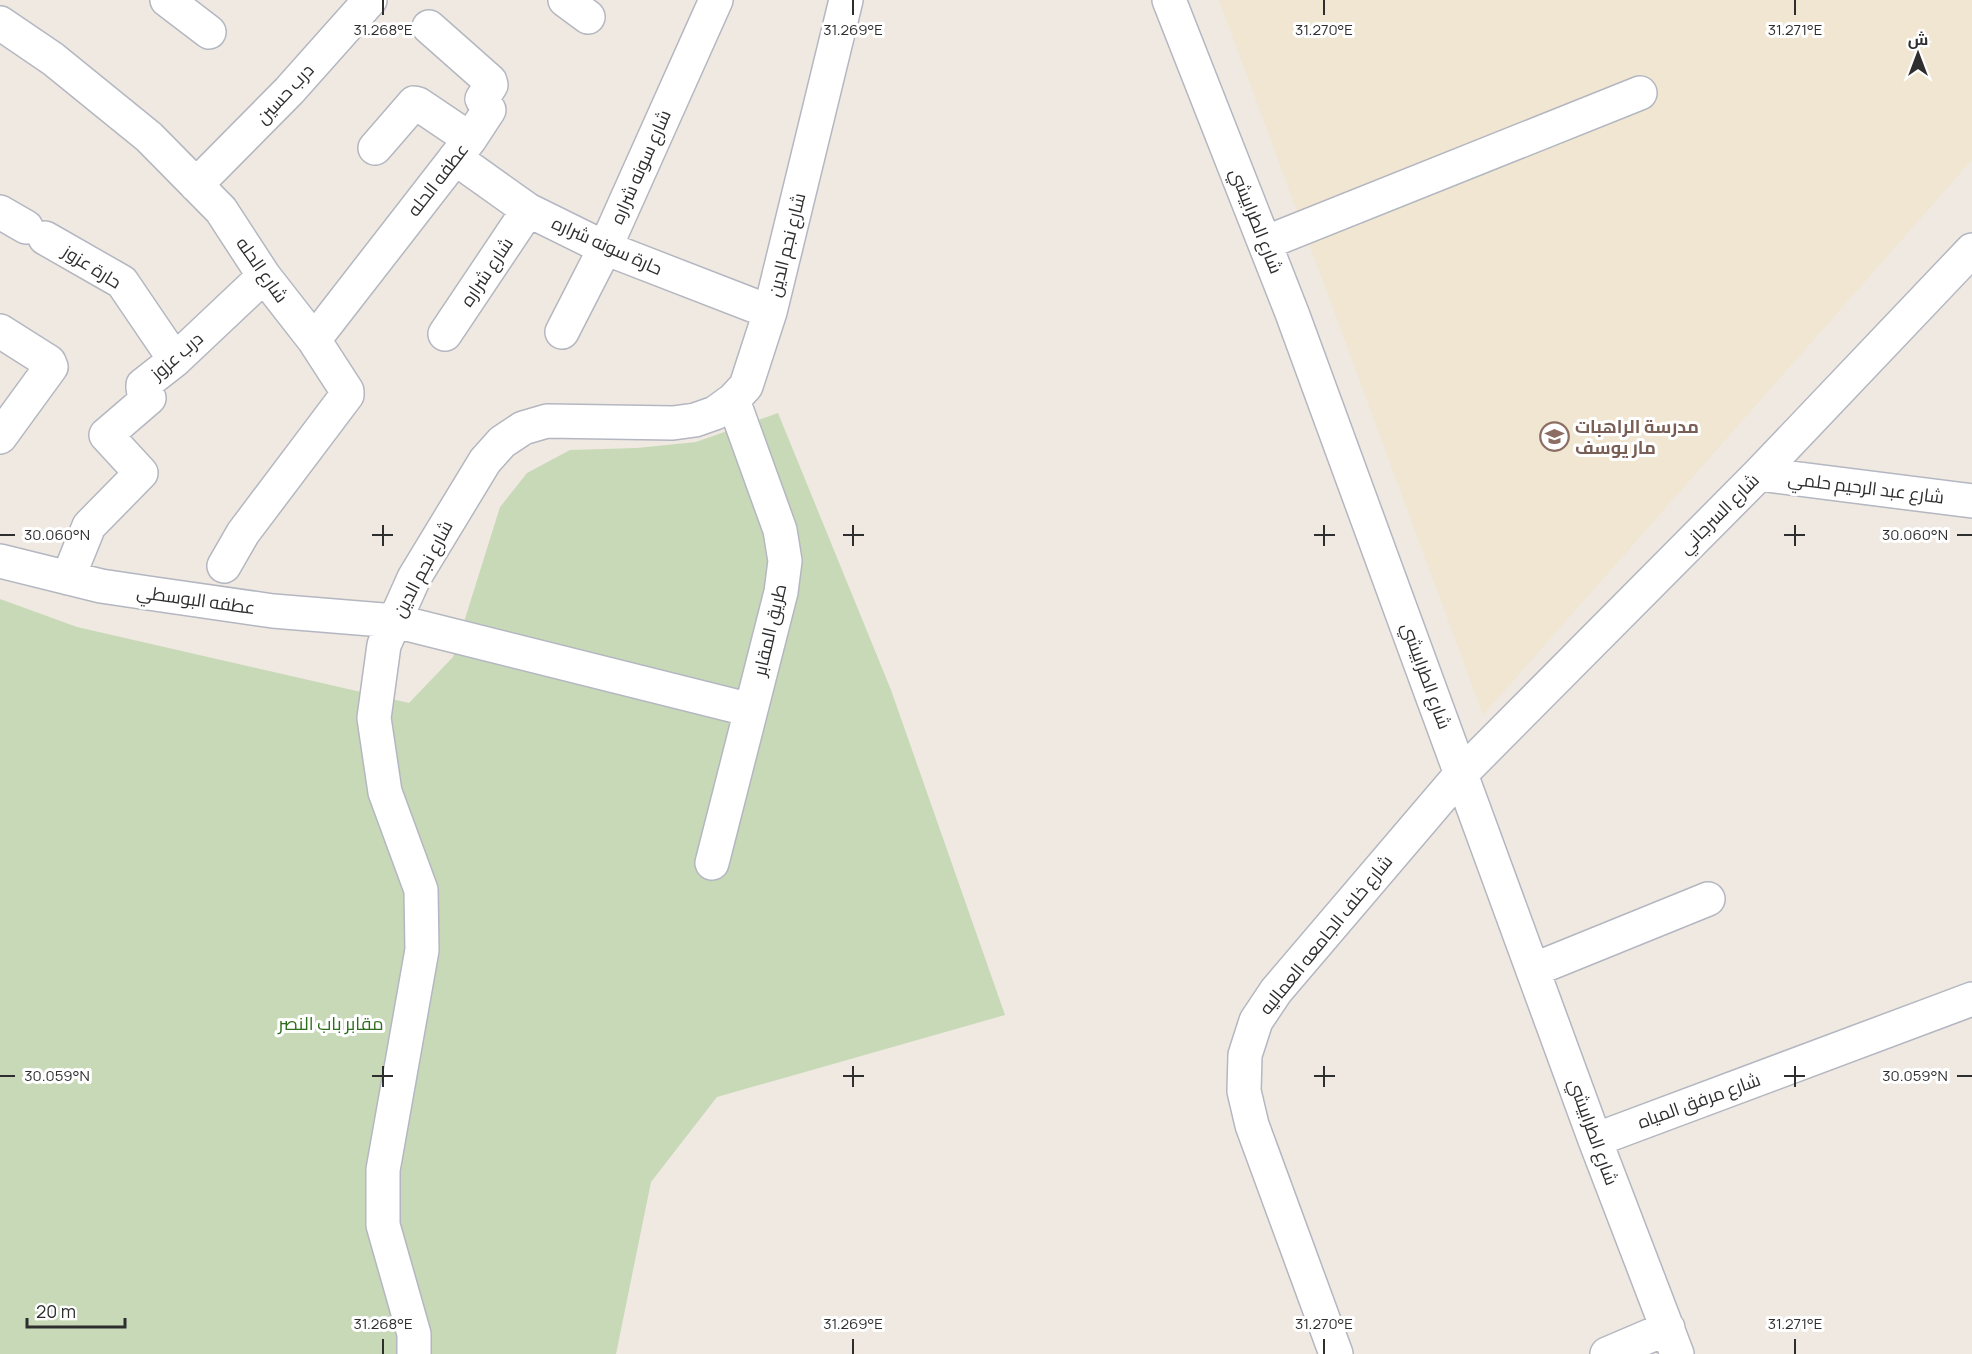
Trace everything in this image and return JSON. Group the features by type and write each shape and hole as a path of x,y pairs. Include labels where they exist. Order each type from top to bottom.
{"street":[{"path":"166,0 209,32"},
{"name":"درب حسين","path":"196,185 289,91 370,0"},
{"name":"شارع سونه شراره","path":"562,332 605,248 716,0"},
{"name":"شارع الطرابيشي","path":"1169,0 1297,324 1595,1140 1673,1341"},
{"name":"شارع نجم الدين","path":"414,1354 414,1334 383,1225 382,1170 422,950 421,890 385,792 374,718 384,645 414,578 485,461 502,442 523,428 547,421 674,423 695,420 715,413 733,400 746,386 770,312 843,1"},
{"name":"شارع الحله","path":"0,23 52,59 148,137 220,210 264,276 314,340 348,393 243,533 224,566"},
{"name":"عطفه الحله","path":"314,340 489,110 482,99 491,83 429,27"},
{"path":"1265,243 1640,93"},
{"name":"حارة سونه شراره","path":"375,148 414,103 418,104 528,210 605,248 770,312"},
{"name":"شارع شراره","path":"445,334 528,210"},
{"name":"حارة عزوز","path":"24,226 122,282 175,360"},
{"name":"شارع السرجاني","path":"1461,774 1760,474 1972,250"},
{"name":"درب عزوز","path":"68,578 89,526 141,473 106,435 148,398 143,385 175,360 264,276"},
{"path":"0,331 49,362 51,367 0,437"},
{"name":"طريق المقابر","path":"712,863 781,592 785,561 780,530 733,400"},
{"name":"شارع عبد الرحيم حلمي","path":"1760,474 1972,501"},
{"name":"عطفه البوسطي","path":"0,561 101,586 273,611 395,621 751,710"},
{"name":"شارع خلف الجامعه العماليه","path":"1336,1354 1252,1125 1244,1091 1245,1055 1256,1021 1275,991 1461,774"},
{"path":"1533,970 1708,899"},
{"name":"شارع مرفق المياه","path":"1595,1140 1972,999"},
{"path":"1607,1354 1673,1341"}],"shaded area":[{"name":"مدرسة الراهبات مار يوسف","path":"1219,0 1972,0 1972,160 1483,715"}],"green space":[{"name":"مقابر باب النصر","path":"778,413 891,690 1005,1015 717,1097 651,1182 616,1354 0,1354 0,599 77,627 409,703 453,657 500,507 527,473 570,450 637,448 696,442"}],"place":[{"name":"مدرسة الراهبات مار يوسف","path":"1554,437"}]}
